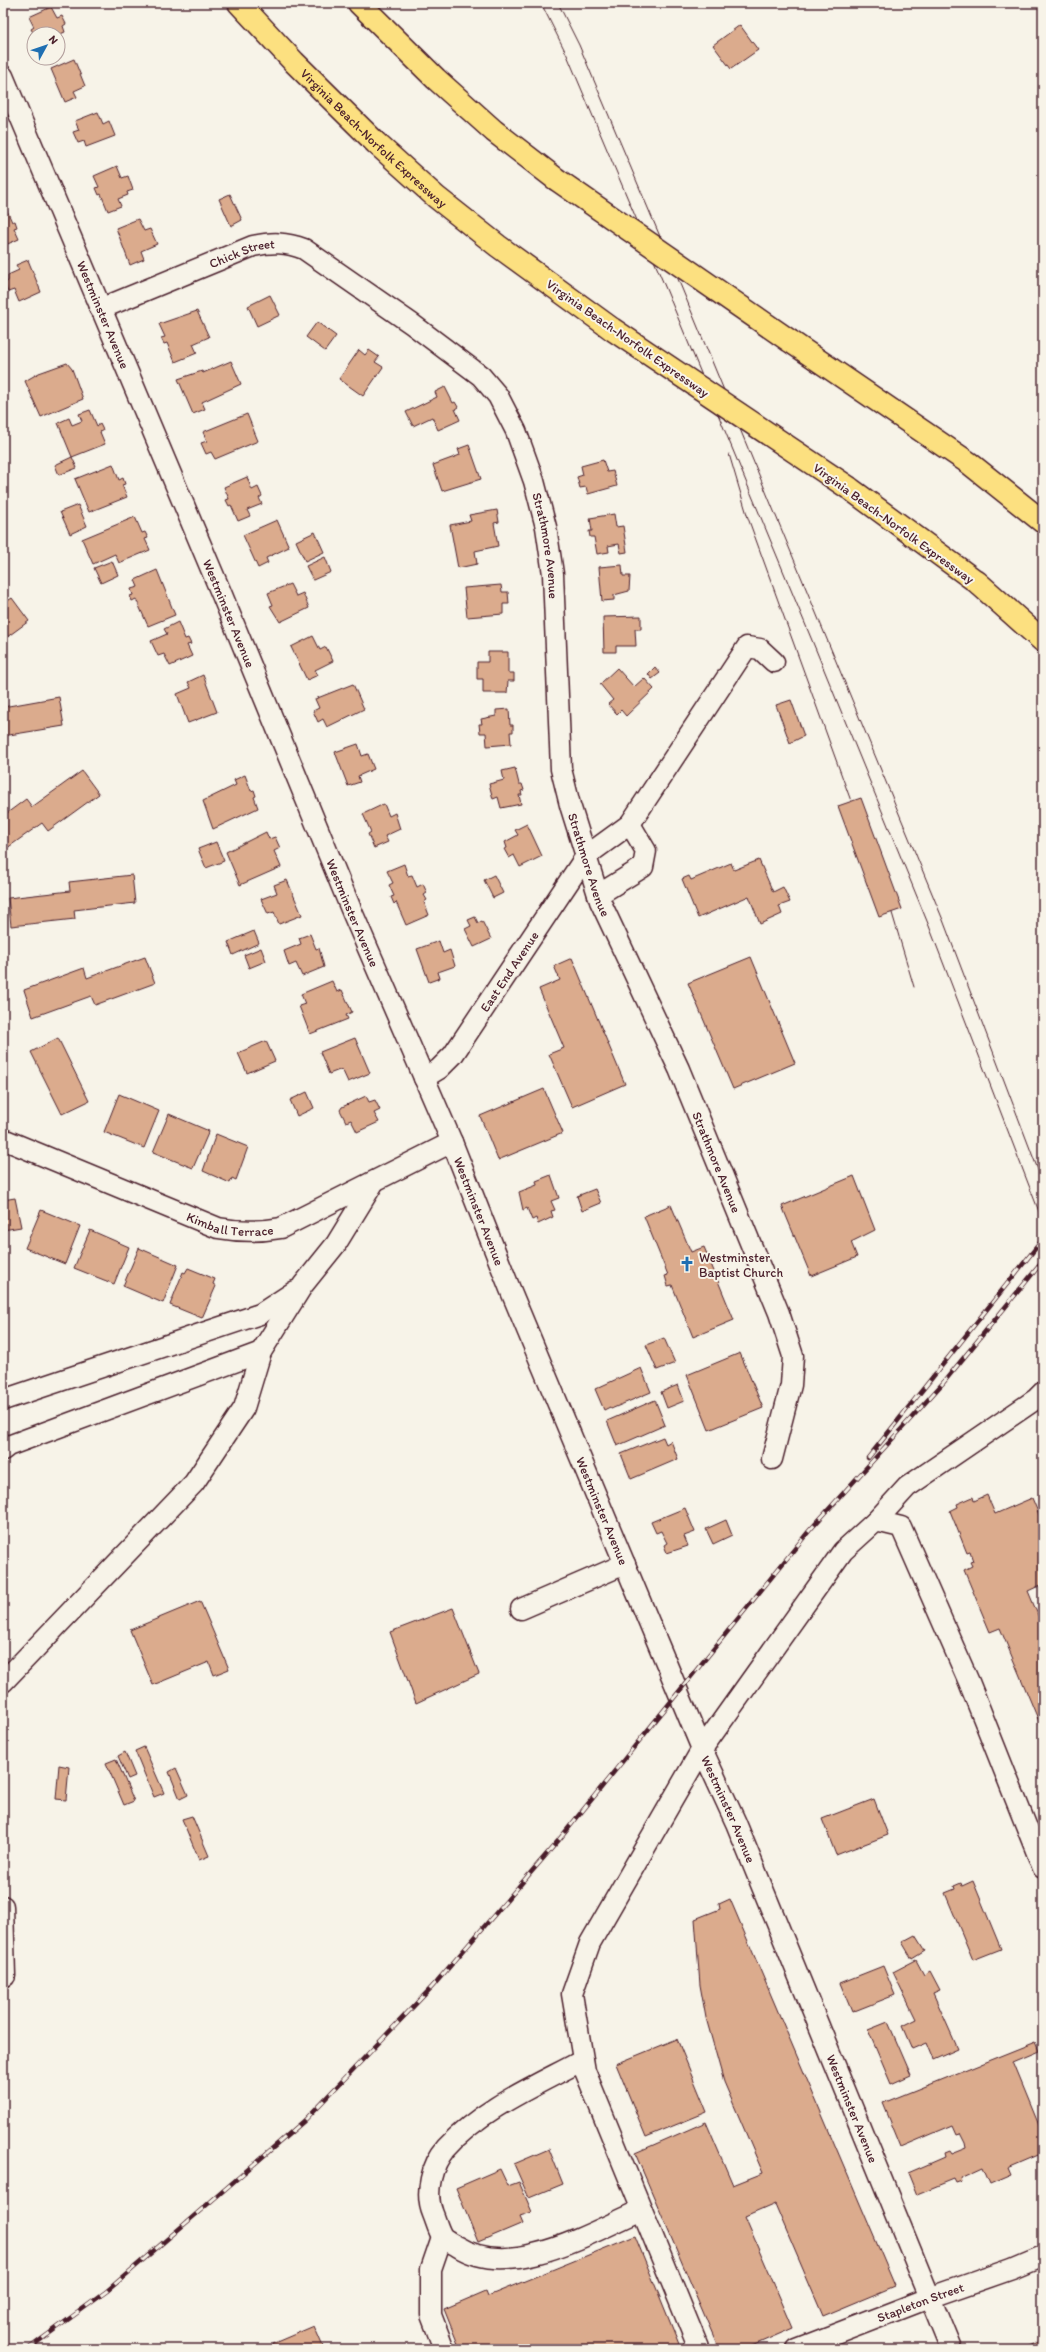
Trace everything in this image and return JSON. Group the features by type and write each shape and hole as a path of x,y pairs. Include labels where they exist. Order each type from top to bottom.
{"highway":[{"path":"359,3 441,84 494,131 556,178 790,341 969,463 1043,522"},
{"name":"Virginia Beach-Norfolk Expressway","path":"240,4 343,111 436,197 498,246 612,329 849,488 977,582 1043,641"}],"street":[{"name":"Westminster Avenue","path":"3,76 452,1142 510,1289 702,1749 736,1823 951,2349"},
{"name":"Chick Street","path":"100,309 253,246 274,242 290,243 304,250 376,299"},
{"name":"Strathmore Avenue","path":"376,299 481,376 498,396 516,431 534,482 546,527 552,574 561,769 570,805 598,895 679,1069 779,1313 793,1356 791,1385 772,1459"},
{"path":"586,856 630,824 746,647 760,649 774,662"},
{"path":"598,895 643,867 646,851 630,824"},
{"name":"East End Avenue","path":"424,1078 439,1069 453,1055 586,856"},
{"name":"Kimball Terrace","path":"3,1139 218,1228 240,1232 263,1231 281,1228 452,1142"},
{"path":"3,1682 194,1483 244,1408 261,1352 303,1285 336,1244 374,1182"},
{"path":"3,1400 260,1314 303,1285"},
{"path":"3,1450 15,1443 261,1352"},
{"path":"699,2349 585,2071 572,1994 590,1943 702,1749 843,1551 876,1521 907,1487 1036,1400 1043,1392"},
{"path":"876,1521 902,1527 968,1682 1043,1868"},
{"path":"521,1609 625,1564"},
{"path":"3,1906 5,1976"},
{"path":"583,2060 493,2110 465,2130 445,2149 433,2170 430,2187 430,2208 442,2237 466,2252 496,2259 522,2257 558,2246 642,2210"},
{"path":"442,2237 431,2269 431,2315 444,2349"},
{"name":"Stapleton Street","path":"808,2347 929,2298 1012,2269 1043,2256"}],"building":[{"path":"51,7 57,18 62,16 66,24 63,26 34,26 29,17"},
{"path":"740,25 758,50 731,69 713,45"},
{"path":"74,59 85,86 74,91 77,97 65,102 51,69 58,66 66,66 66,62"},
{"path":"98,112 103,124 109,121 115,136 86,147 84,141 78,143 73,132 79,130 75,121"},
{"path":"117,166 122,178 128,176 133,190 127,192 128,195 118,199 121,206 108,211 101,194 99,195 96,188 99,187 94,176"},
{"path":"230,194 242,220 231,226 219,199"},
{"path":"5,206 12,222 15,221 17,227 14,228 19,239 3,246 3,207"},
{"path":"138,219 144,231 150,229 157,244 141,251 144,259 130,265 116,228"},
{"path":"28,260 41,292 19,302 14,290 8,292 4,283 8,281 8,275 19,270 16,265"},
{"path":"270,295 280,315 257,326 248,306"},
{"path":"197,311 209,337 193,344 197,353 175,362 167,343 164,344 161,338 165,337 159,324"},
{"path":"317,322 336,336 325,351 306,337"},
{"path":"359,350 365,355 369,350 379,357 375,362 383,367 363,396 339,379"},
{"path":"231,361 241,384 202,402 205,409 193,414 178,379 202,371 203,373"},
{"path":"67,363 72,369 83,399 41,417 25,381 39,373"},
{"path":"445,387 453,403 455,402 458,407 455,409 460,420 438,430 432,417 413,426 406,412 437,397 435,392"},
{"path":"90,410 97,426 100,424 103,430 100,432 105,444 72,457 58,423 69,418 72,425 82,421 79,414"},
{"path":"247,414 258,441 215,459 211,452 206,454 201,443 207,441 203,432"},
{"path":"469,445 481,479 442,491 433,465 460,455 458,449"},
{"path":"72,457 77,468 59,475 55,465"},
{"path":"603,460 607,472 613,471 617,486 588,494 586,487 580,488 577,477 583,475 581,466"},
{"path":"113,464 119,480 123,478 125,484 122,485 127,497 89,512 75,479"},
{"path":"247,477 252,490 258,487 262,496 259,498 262,504 247,510 250,516 238,521 231,505 229,506 226,500 229,499 224,487"},
{"path":"78,505 87,526 70,534 60,512"},
{"path":"497,510 499,522 494,523 498,546 475,551 477,564 458,568 450,525 471,521 469,515"},
{"path":"614,514 616,527 623,526 627,552 621,553 619,544 608,546 609,552 597,554 594,537 590,537 589,531 592,531 590,518"},
{"path":"135,517 142,533 145,532 148,538 145,539 150,550 119,563 115,554 93,564 82,539"},
{"path":"277,520 289,547 266,558 268,563 258,568 243,535"},
{"path":"315,532 324,552 305,561 296,541"},
{"path":"325,557 331,572 313,580 306,566"},
{"path":"112,561 118,575 101,583 94,568"},
{"path":"622,565 623,576 630,576 629,591 614,595 614,600 602,601 599,567"},
{"path":"157,570 175,615 148,626 136,599 132,601 130,596 133,595 131,589 138,587 135,580"},
{"path":"290,584 296,596 303,593 309,608 280,622 270,606 273,605 268,593"},
{"path":"501,585 502,592 508,592 509,604 503,604 503,614 467,617 464,588"},
{"path":"12,598 29,621 3,640 3,604"},
{"path":"641,616 641,629 635,629 636,646 616,646 616,652 604,652 603,617"},
{"path":"178,622 185,639 188,638 191,644 187,645 192,656 170,666 164,654 158,656 151,641 167,634 164,629"},
{"path":"313,636 320,650 326,647 333,661 315,670 318,675 307,680 291,647"},
{"path":"488,652 508,652 508,673 514,673 514,681 508,681 507,693 483,693 483,679 477,679 477,662 488,662"},
{"path":"655,667 660,673 652,679 648,674"},
{"path":"617,668 634,687 644,678 654,689 626,716 621,710 617,714 608,704 613,700 600,684"},
{"path":"203,675 217,712 188,723 177,694 191,688 188,682"},
{"path":"353,684 364,709 327,727 323,719 318,722 313,711 319,708 315,699"},
{"path":"59,697 64,726 3,736 3,707"},
{"path":"791,700 804,736 790,743 776,705"},
{"path":"509,709 510,725 513,725 513,732 510,732 511,744 487,746 486,733 480,733 479,724 482,724 481,719 496,716 496,710"},
{"path":"358,744 362,756 368,754 374,769 358,776 360,782 348,786 335,752"},
{"path":"515,768 519,784 522,784 524,790 521,791 522,795 519,795 521,804 501,808 498,797 493,799 489,784 504,780 502,771"},
{"path":"82,771 99,794 48,831 42,823 3,851 3,816 26,799 32,807"},
{"path":"245,775 251,791 254,790 256,796 254,797 258,808 213,829 203,801 236,785 234,780"},
{"path":"861,798 902,909 879,917 838,806"},
{"path":"384,804 389,816 395,813 400,829 385,836 388,842 374,848 368,834 371,832 363,814"},
{"path":"527,824 542,856 520,867 514,855 509,858 504,849 507,848 505,842 518,835 515,830"},
{"path":"266,832 269,839 275,837 280,848 274,851 281,867 240,885 226,852"},
{"path":"216,842 224,861 206,868 198,849"},
{"path":"759,860 773,892 783,887 790,902 779,906 782,914 760,924 749,896 698,918 682,879 689,876 691,880 731,863 734,870"},
{"path":"404,864 408,876 412,875 417,887 423,884 427,893 424,895 427,900 424,902 429,915 406,925 396,902 394,904 391,897 394,896 389,885 393,883 387,871"},
{"path":"132,875 135,903 74,910 75,919 11,926 8,898 70,891 69,882"},
{"path":"494,875 503,893 493,898 484,880"},
{"path":"287,880 302,915 279,924 274,912 268,914 261,899 277,893 274,885"},
{"path":"475,917 478,923 482,921 491,939 474,947 465,929 471,926 468,920"},
{"path":"254,931 259,943 233,955 228,942"},
{"path":"310,934 316,949 319,948 324,967 302,976 296,963 289,966 284,951 301,944 299,938"},
{"path":"439,941 443,953 450,950 455,966 438,972 440,978 429,982 417,949"},
{"path":"261,948 266,961 249,968 244,955"},
{"path":"145,957 155,983 95,1005 91,996 33,1017 24,990 84,968 87,978"},
{"path":"751,957 795,1063 733,1089 688,983"},
{"path":"572,958 625,1084 572,1107 549,1054 564,1048 539,989 560,980 554,966"},
{"path":"332,981 337,992 342,990 352,1012 346,1015 348,1019 310,1034 299,1006 305,1004 301,994"},
{"path":"58,1038 89,1101 62,1114 31,1052"},
{"path":"355,1038 370,1073 348,1082 342,1069 329,1074 320,1052"},
{"path":"266,1041 275,1061 247,1073 238,1053"},
{"path":"544,1089 563,1133 498,1160 480,1116"},
{"path":"307,1092 314,1108 297,1116 290,1100"},
{"path":"119,1094 159,1111 144,1148 104,1132"},
{"path":"366,1096 369,1102 375,1100 380,1110 374,1113 379,1122 357,1132 351,1120 346,1122 340,1110 342,1107"},
{"path":"169,1114 209,1131 193,1168 153,1152"},
{"path":"216,1134 248,1147 236,1180 232,1178 230,1183 203,1171"},
{"path":"551,1175 559,1198 551,1201 555,1210 551,1211 553,1217 538,1224 536,1218 532,1220 527,1208 523,1210 519,1192 537,1185 536,1181"},
{"path":"854,1176 875,1230 851,1242 857,1257 811,1276 782,1206"},
{"path":"595,1189 601,1203 582,1211 577,1196"},
{"path":"15,1198 21,1227 3,1230 3,1200"},
{"name":"Westminster Baptist Church","path":"671,1205 691,1252 704,1247 734,1320 693,1337 672,1285 668,1286 665,1276 668,1275 644,1216"},
{"path":"41,1210 80,1226 65,1264 25,1248"},
{"path":"90,1230 129,1247 114,1284 74,1268"},
{"path":"139,1248 178,1265 163,1303 123,1286"},
{"path":"188,1268 215,1279 213,1284 216,1286 202,1318 170,1305 183,1272 185,1273"},
{"path":"664,1338 675,1363 657,1370 646,1345"},
{"path":"740,1353 763,1408 709,1430 687,1375"},
{"path":"641,1368 651,1392 611,1409 610,1407 604,1410 595,1389"},
{"path":"678,1385 684,1401 667,1408 661,1392"},
{"path":"655,1400 665,1425 617,1446 607,1421"},
{"path":"663,1437 666,1444 671,1441 678,1459 631,1479 621,1454"},
{"path":"987,1495 995,1514 1032,1498 1043,1524 1043,1584 1028,1591 1043,1627 1043,1731 1000,1628 990,1632 964,1570 972,1566 970,1562 973,1561 970,1552 967,1553 950,1511 958,1507 957,1504 973,1497 974,1501"},
{"path":"685,1508 695,1532 684,1536 688,1546 667,1553 664,1545 667,1543 661,1531 656,1533 651,1522"},
{"path":"726,1520 732,1535 713,1544 706,1529"},
{"path":"200,1601 229,1669 214,1675 209,1662 153,1685 130,1630"},
{"path":"453,1608 479,1674 416,1703 390,1632"},
{"path":"144,1747 164,1793 154,1797 135,1751"},
{"path":"125,1752 135,1776 128,1779 118,1756"},
{"path":"116,1759 134,1801 124,1805 106,1763"},
{"path":"59,1765 69,1767 66,1800 56,1799"},
{"path":"176,1768 188,1795 180,1799 169,1772"},
{"path":"874,1799 888,1835 836,1855 822,1819"},
{"path":"192,1816 209,1856 199,1860 182,1819"},
{"path":"973,1881 1001,1949 973,1960 945,1893 955,1889 954,1886 961,1883 962,1886"},
{"path":"730,1899 895,2286 823,2316 775,2204 745,2217 793,2328 745,2349 719,2349 635,2153 706,2122 733,2185 763,2173 724,2082 706,2018 700,1985 695,1919 720,1909 719,1904"},
{"path":"915,1935 925,1951 912,1959 902,1942"},
{"path":"916,1960 924,1975 930,1971 940,1990 933,1993 958,2049 933,2060 926,2043 912,2049 902,2026 916,2019 893,1972"},
{"path":"883,1966 895,1995 852,2012 840,1983"},
{"path":"888,2022 911,2075 891,2084 868,2030"},
{"path":"677,2039 707,2112 646,2137 616,2064"},
{"path":"1035,2042 1039,2051 1013,2062 1043,2135 1043,2153 1008,2168 1011,2175 990,2184 983,2168 961,2178 962,2182 956,2184 954,2180 917,2195 908,2173 945,2157 944,2153 949,2151 951,2154 966,2148 965,2143 960,2133 957,2134 953,2125 901,2147 883,2103"},
{"path":"549,2149 563,2184 529,2198 514,2164"},
{"path":"500,2169 508,2186 519,2182 532,2212 520,2216 523,2223 478,2242 456,2188"},
{"path":"635,2236 681,2349 460,2349 444,2309 486,2291 488,2296"},
{"path":"314,2326 324,2349 274,2349 272,2344"},
{"path":"1043,2339 1043,2349 1020,2349"}],"tram line":[{"path":"541,3 567,55 816,650 929,926 1043,1222"},
{"path":"558,3 579,45 678,279 943,920 1043,1183"},
{"path":"729,454 748,518 851,801"},
{"path":"892,913 914,987"}],"railway":[{"path":"868,1458 1043,1239"},
{"path":"28,2349 107,2291 304,2121 432,1987 558,1841 809,1531 943,1383 1043,1261"}],"place":[{"name":"Westminster Baptist Church","path":"687,1264"}]}
